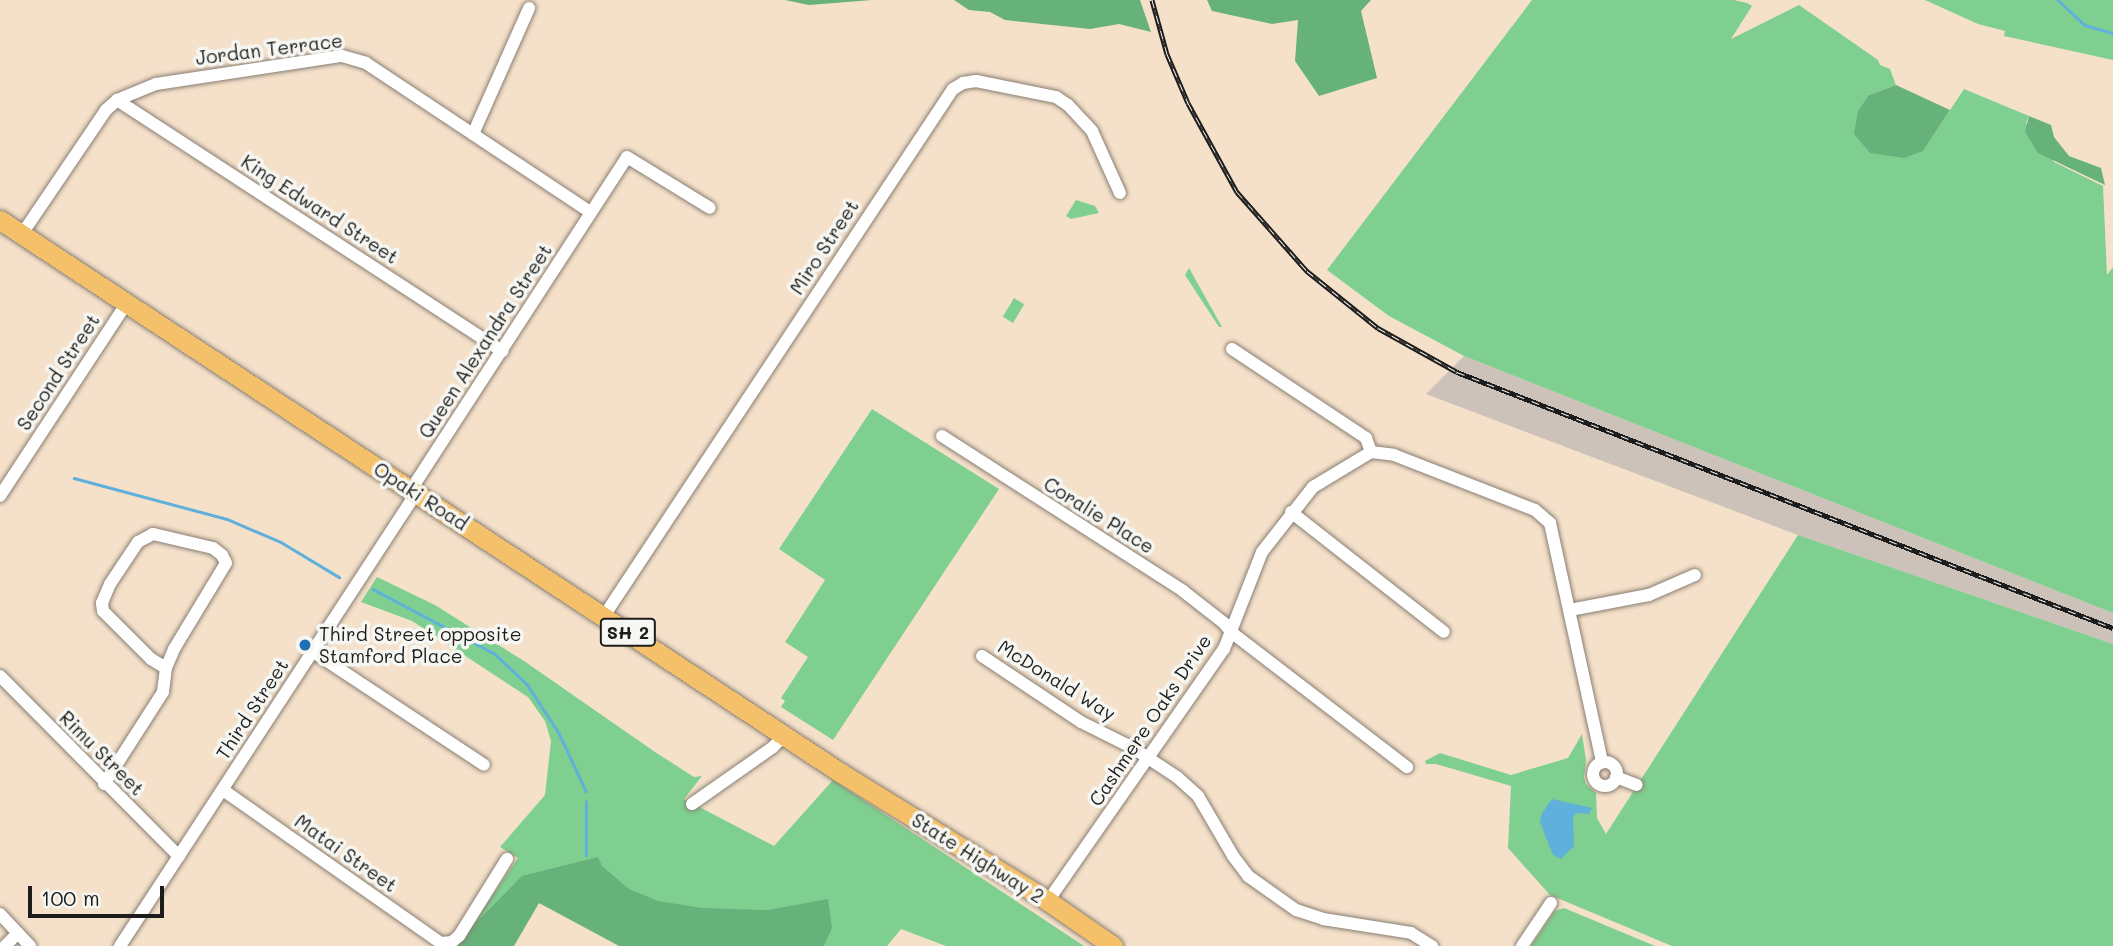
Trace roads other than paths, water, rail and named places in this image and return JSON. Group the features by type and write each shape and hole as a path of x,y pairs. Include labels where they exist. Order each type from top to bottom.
{"highway":[{"name":"Opaki Road","path":"0,220 841,773"},
{"name":"State Highway 2","path":"841,773 1048,901 1113,946"}],"street":[{"path":"473,134 529,8"},
{"name":"Jordan Terrace","path":"22,234 106,110 117,100 156,84 342,56 366,63 590,212"},
{"name":"Miro Street","path":"604,616 953,89 963,83 976,81 1056,97 1092,131 1119,193"},
{"name":"King Edward Street","path":"117,100 502,351"},
{"name":"Queen Alexandra Street","path":"414,491 416,482 627,157 710,208"},
{"name":"Second Street","path":"0,496 126,304"},
{"path":"1232,349 1366,438 1371,452 1394,455 1543,515 1555,537 1602,762"},
{"name":"Coralie Place","path":"942,436 1183,591 1224,623 1231,632 1407,767"},
{"name":"Cashmere Oaks Drive","path":"1048,901 1224,649 1256,561 1291,512 1312,487 1371,452"},
{"name":"Third Street","path":"120,946 411,501 414,491"},
{"path":"1291,512 1444,632"},
{"path":"104,784 163,692 166,668 174,649 226,563 222,555 213,548 153,534 138,542 110,584 102,603 103,611 151,659 166,668"},
{"path":"1570,610 1649,595 1695,575"},
{"path":"312,651 485,765"},
{"name":"McDonald Way","path":"982,656 1091,728 1149,757 1198,796 1240,866 1271,893 1308,916 1412,934 1432,946"},
{"name":"Rimu Street","path":"0,676 104,784 179,856"},
{"path":"692,804 773,747 785,734"},
{"path":"1602,762 1594,769 1593,776 1597,783 1608,785 1616,777"},
{"path":"1602,762 1613,765 1616,777"},
{"path":"1616,777 1637,785"},
{"name":"Matai Street","path":"223,790 437,941 448,943 459,936 507,859"},
{"path":"1522,946 1551,903"},
{"path":"0,914 30,946"},
{"path":"5,946 18,933"}],"water":[{"path":"1552,799 1592,808 1589,814 1577,813 1573,817 1574,846 1561,859 1553,855 1540,822 1542,813"}],"waterway":[{"path":"2058,0 2085,25 2113,33"},
{"path":"74,478 227,519 281,542 339,577"},
{"path":"373,589 495,654 527,684 559,733 586,791"},
{"path":"586,802 586,856"}],"railway":[{"path":"1152,0 1167,54 1188,103 1237,192 1307,271 1378,328 1457,372 2113,628"}],"place":[{"name":"Third Street opposite Stamford Place","path":"305,645"}]}
